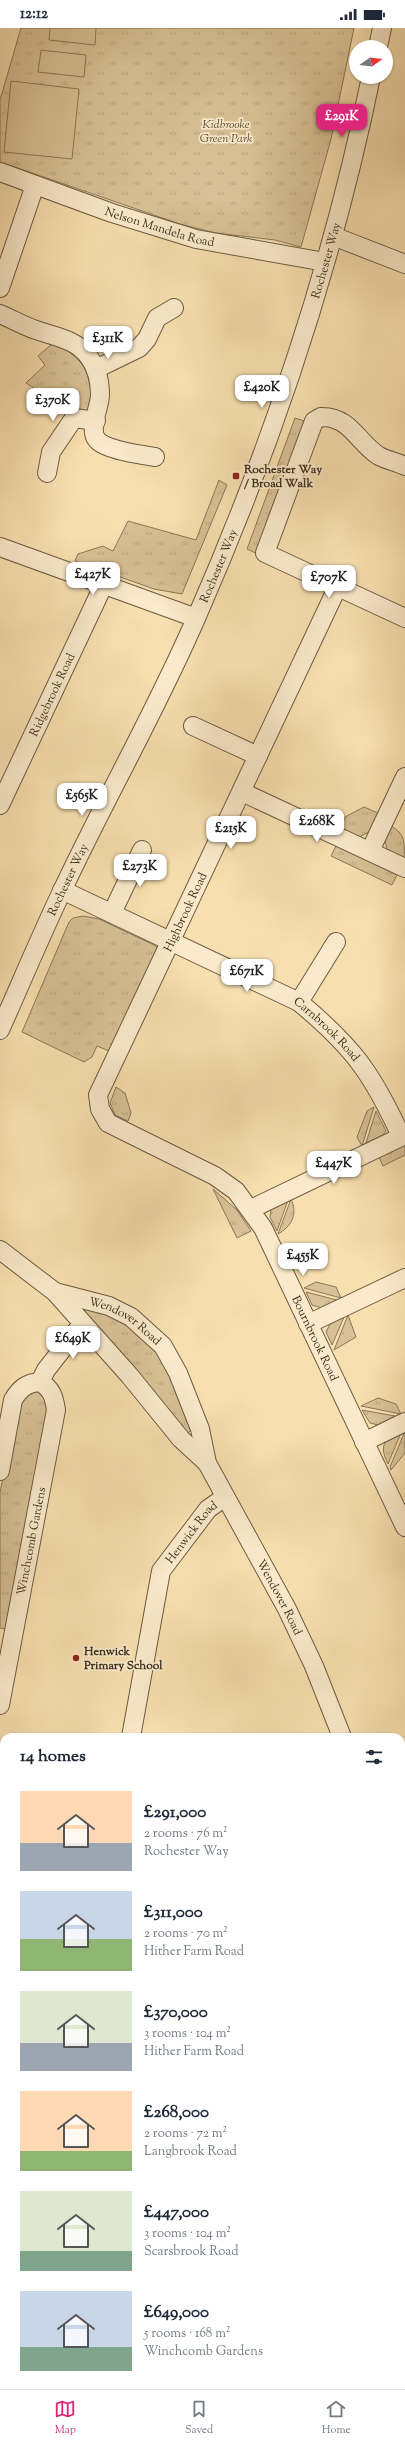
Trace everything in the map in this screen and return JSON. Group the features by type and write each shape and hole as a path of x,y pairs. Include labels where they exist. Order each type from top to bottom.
{"street":[{"path":"379,40 382,28"},
{"name":"Rochester Way","path":"0,1030 62,890 196,618 251,485 288,382 333,236 370,84"},
{"name":"Nelson Mandela Road","path":"0,172 35,186 196,239 325,262"},
{"path":"0,288 35,186"},
{"path":"333,236 405,264"},
{"path":"96,369 138,348 147,339 158,318 174,308"},
{"path":"0,314 36,330 61,336 73,343 89,356 96,369 100,396 95,435 97,439 104,444 131,453 155,457"},
{"path":"405,466 378,455 346,424 337,419 321,417 314,421 265,553 405,618"},
{"path":"47,473 51,452 74,418 96,421"},
{"path":"0,547 196,618"},
{"name":"Ridgebrook Road","path":"0,805 104,584"},
{"name":"Highbrook Road","path":"100,1109 98,1095 338,586"},
{"path":"193,726 258,756"},
{"path":"370,851 405,777"},
{"path":"242,792 405,868"},
{"path":"112,913 142,850"},
{"name":"Carnbrook Road","path":"62,890 172,940 299,1002 332,1029 356,1055 373,1079 403,1136"},
{"path":"299,1002 336,942"},
{"name":"Bournbrook Road","path":"100,1109 108,1123 215,1176 236,1191 251,1209 263,1228 405,1527"},
{"path":"251,1209 403,1136"},
{"name":"Wendover Road","path":"0,1250 55,1292 82,1324 130,1375 181,1439 207,1463"},
{"path":"308,1324 405,1278"},
{"name":"Wendover Road","path":"55,1292 109,1306 131,1317 163,1346 178,1373 200,1429 207,1463 287,1609 314,1666 340,1733"},
{"path":"0,1471 13,1400 19,1390 26,1385 40,1382 46,1370 82,1324"},
{"name":"Winchcomb Gardens","path":"0,1705 56,1410 54,1396 48,1387 40,1382"},
{"path":"364,1442 405,1422"},
{"name":"Henwick Road","path":"132,1733 162,1571 208,1510 225,1497"}],"green space":[{"name":"Kidbrooke Green Park","path":"21,28 354,28 352,40 349,40 349,52 331,139 301,247 275,240 216,233 180,224 0,162 0,100"},
{"path":"50,28 96,28 95,45 49,40"},
{"path":"41,50 86,55 84,77 38,72"},
{"path":"11,81 79,89 72,159 4,152"},
{"path":"52,344 73,355 86,371 91,391 88,414 55,396 52,400 26,383 45,365 38,356"},
{"path":"295,418 307,422 260,555 247,549"},
{"path":"219,480 227,485 182,594 154,589 75,561 78,554 103,546 113,551 128,521 196,540"},
{"path":"364,807 378,813 369,832 359,837 341,829 345,817"},
{"path":"391,826 402,835 404,843 404,859 387,850 385,840"},
{"path":"336,846 397,875 392,885 331,856"},
{"path":"83,916 99,919 156,946 157,949 109,1051 97,1046 92,1057 84,1062 22,1032 69,922 73,918"},
{"path":"116,1087 125,1093 131,1113 128,1121 115,1115 110,1103"},
{"path":"374,1107 362,1146 357,1137 367,1111"},
{"path":"376,1111 386,1131 383,1135 366,1143"},
{"path":"405,1145 405,1155 383,1166 379,1157"},
{"path":"213,1189 237,1210 251,1231 237,1238"},
{"path":"291,1199 294,1215 287,1227 278,1234"},
{"path":"288,1200 277,1231 270,1217 271,1209"},
{"path":"316,1282 336,1287 341,1298 304,1288"},
{"path":"306,1292 337,1300 322,1308 312,1305"},
{"path":"86,1305 122,1318 166,1360 192,1429 188,1433 184,1433 82,1309"},
{"path":"348,1315 356,1337 334,1350"},
{"path":"344,1317 332,1345 326,1332 330,1324"},
{"path":"33,1388 50,1398 6,1629 0,1628 0,1493 17,1402"},
{"path":"378,1398 396,1404 401,1414 361,1406"},
{"path":"362,1410 395,1416 378,1425 370,1423"},
{"path":"405,1431 405,1453 391,1470 390,1467"},
{"path":"401,1433 388,1464 383,1448 384,1444"}],"place":[{"name":"Rochester Way / Broad Walk","path":"236,476"},
{"name":"Henwick Primary School","path":"76,1658"}]}
